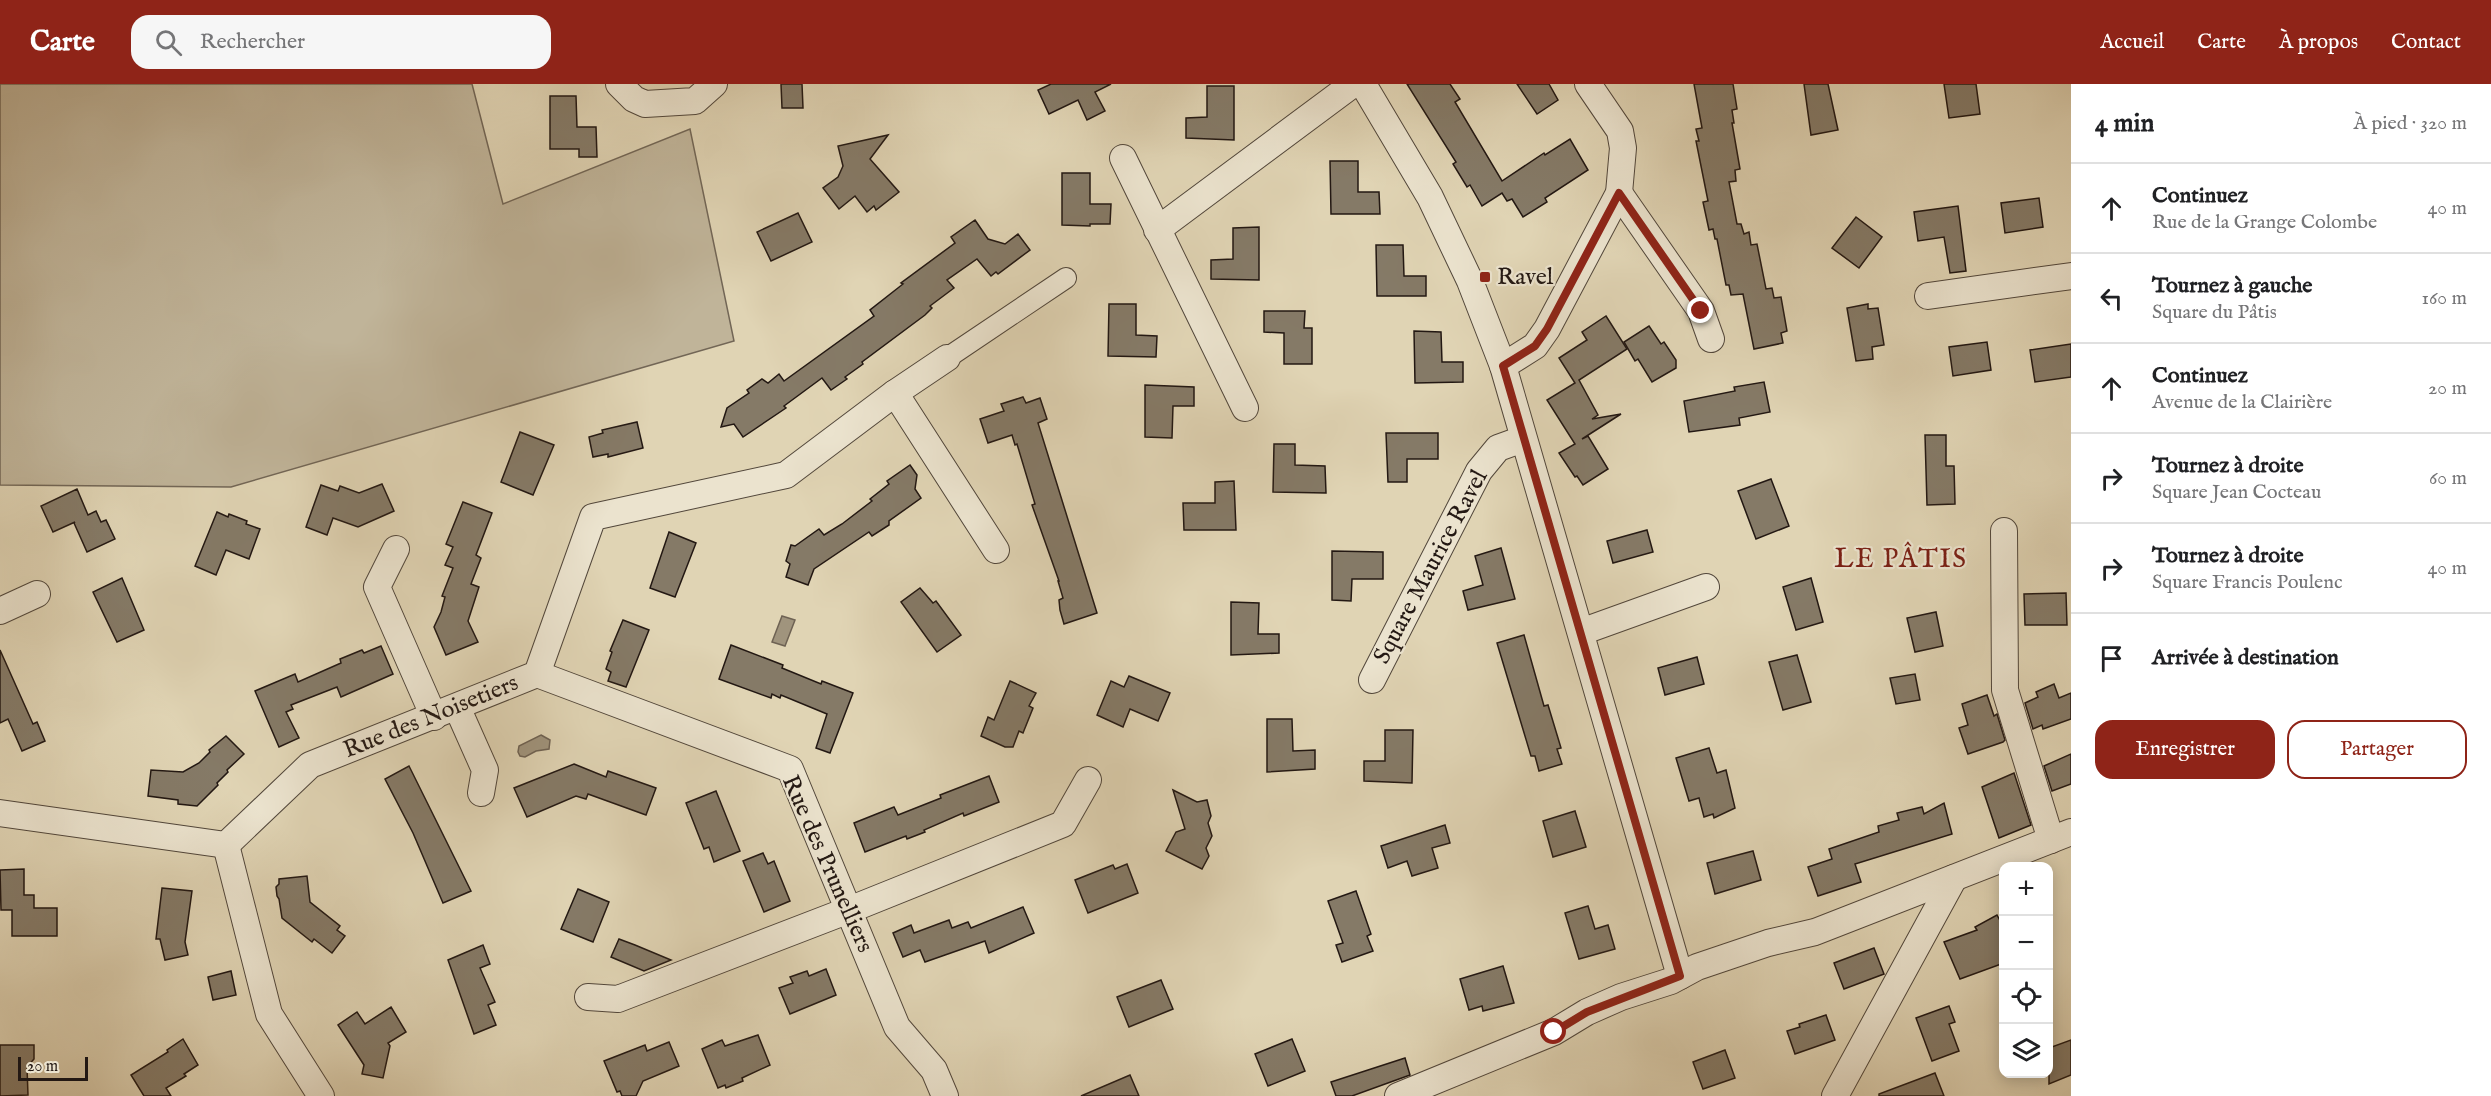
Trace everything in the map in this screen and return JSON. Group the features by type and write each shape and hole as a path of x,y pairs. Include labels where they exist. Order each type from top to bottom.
{"street":[{"path":"620,84 634,99 645,104 695,101 714,84"},
{"path":"1157,230 1353,84"},
{"path":"1363,84 1430,197 1470,281 1503,366 1680,976"},
{"path":"1503,366 1535,346 1547,329 1619,193 1623,148 1620,131 1588,84"},
{"path":"1123,158 1245,408"},
{"path":"1619,193 1701,311 1711,339"},
{"path":"1928,296 2071,276"},
{"path":"947,358 1066,278"},
{"name":"Rue des Noisetiers","path":"226,845 310,765 537,674 593,517 786,475 895,393 947,358"},
{"path":"895,393 996,550"},
{"name":"Square Maurice Ravel","path":"1372,680 1479,471 1498,448 1523,439"},
{"path":"1398,1096 1554,1032 1587,1012 1680,976 1697,967 1815,932 2061,836 2005,690 2004,531"},
{"path":"396,549 377,587 446,712 485,770 481,793"},
{"path":"1581,632 1706,586"},
{"path":"0,611 37,594"},
{"name":"Rue des Prunelliers","path":"537,674 790,769 897,1027 934,1070 945,1096"},
{"path":"588,997 618,999 1063,824 1088,780"},
{"path":"0,813 226,845 268,1014 321,1096"},
{"path":"1834,1096 1954,878"}],"shaded area":[{"path":"0,84 472,84 503,204 690,129 734,341 231,487 0,485"},
{"path":"782,616 795,620 785,646 772,642"},
{"path":"541,735 550,740 549,749 536,751 525,757 520,756 519,746"}],"building":[{"path":"781,84 802,84 803,108 782,108"},
{"path":"1051,84 1111,84 1095,92 1105,111 1087,120 1078,100 1049,114 1038,90"},
{"path":"1407,84 1450,84 1460,99 1455,102 1502,181 1570,139 1588,170 1545,198 1547,202 1523,217 1512,199 1507,201 1502,193 1482,206 1470,185 1467,187 1453,164 1456,162"},
{"path":"1517,84 1549,84 1558,100 1537,114"},
{"path":"1694,84 1733,84 1737,109 1732,110 1734,123 1732,123 1740,169 1735,170 1736,181 1729,182 1737,224 1741,224 1744,234 1749,232 1751,245 1757,244 1766,289 1772,288 1774,298 1781,297 1787,331 1781,333 1783,343 1754,349 1743,294 1731,295 1729,285 1726,285 1717,239 1715,239 1713,229 1709,230 1703,202 1708,201 1696,141 1699,141 1696,129 1702,128"},
{"path":"1804,84 1828,84 1838,130 1811,135"},
{"path":"1944,84 1976,84 1980,114 1949,118"},
{"path":"1207,86 1234,86 1234,140 1186,138 1186,118 1207,117"},
{"path":"550,96 576,96 577,127 596,127 597,157 579,157 579,149 550,149"},
{"path":"888,135 870,159 899,192 876,210 874,206 867,212 855,196 839,209 823,188 838,177 843,166 838,146"},
{"path":"1330,161 1358,161 1358,192 1379,192 1380,214 1331,214"},
{"path":"1062,173 1090,173 1090,204 1111,204 1110,224 1062,225"},
{"path":"2039,198 2043,227 2005,233 2001,203"},
{"path":"1958,206 1966,271 1950,273 1944,237 1918,241 1914,212"},
{"path":"798,213 812,242 771,261 757,232"},
{"path":"1856,217 1882,237 1859,268 1832,248"},
{"path":"975,220 988,239 1005,244 1018,234 1030,250 998,274 996,272 991,276 977,259 947,280 954,288 930,306 932,308 925,315 862,362 863,364 845,377 847,379 831,390 822,378 784,406 786,408 743,437 734,424 721,427 727,408 749,393 747,390 762,379 768,383 779,374 784,381 874,316 870,310 903,284 901,283 955,243 951,237"},
{"path":"1259,227 1259,280 1211,279 1211,260 1233,259 1233,228"},
{"path":"1376,245 1403,245 1404,276 1426,276 1426,296 1377,296"},
{"path":"1109,304 1136,304 1136,335 1157,336 1156,357 1108,356"},
{"path":"1868,304 1868,309 1878,308 1884,345 1872,347 1873,359 1856,361 1847,308"},
{"path":"1264,311 1305,311 1304,328 1312,328 1312,364 1284,364 1284,333 1264,332"},
{"path":"1606,316 1627,349 1579,380 1598,415 1592,419 1621,414 1582,439 1588,436 1608,469 1583,485 1559,453 1575,444 1547,400 1575,383 1559,358 1587,340 1582,332"},
{"path":"1649,326 1676,360 1676,368 1652,382 1638,359 1635,361 1624,342"},
{"path":"1414,331 1441,332 1442,362 1463,362 1463,382 1415,383"},
{"path":"1987,342 1991,370 1953,376 1949,347"},
{"path":"2071,344 2071,377 2035,382 2030,350"},
{"path":"1764,382 1770,412 1739,418 1740,425 1689,432 1684,401 1735,391 1734,387"},
{"path":"1145,385 1194,387 1194,406 1173,406 1172,438 1145,437"},
{"path":"1023,397 1026,403 1040,398 1047,419 1038,423 1097,613 1064,624 1060,610 1059,600 1063,598 1059,581 1032,505 1035,504 1017,444 1015,445 1012,435 988,443 980,419 1004,411 1001,404"},
{"path":"637,422 643,448 608,457 608,454 593,457 589,437 603,433 602,430"},
{"path":"520,432 554,445 533,495 501,482"},
{"path":"1386,433 1438,433 1438,459 1407,459 1407,482 1388,482"},
{"path":"1925,435 1946,435 1946,466 1954,466 1955,504 1927,505"},
{"path":"1274,444 1295,444 1295,465 1325,466 1326,493 1273,492"},
{"path":"910,465 917,475 915,489 921,498 889,521 889,525 872,536 869,532 814,569 808,585 786,577 790,564 786,561 791,545 795,546 819,529 824,535 842,524 872,501 870,499 889,484 887,481"},
{"path":"1771,479 1789,526 1756,539 1738,491"},
{"path":"1234,481 1236,530 1184,530 1183,503 1215,503 1215,482"},
{"path":"382,484 394,511 358,527 333,518 327,535 306,527 321,485 338,491 340,486 359,493"},
{"path":"77,489 88,515 96,511 101,522 106,520 115,539 87,552 75,522 53,532 41,506"},
{"path":"463,502 492,513 476,555 481,558 471,584 479,587 468,621 478,642 446,655 434,627 441,612 445,597 442,596 453,568 445,565 453,547 446,544"},
{"path":"217,512 247,521 246,524 260,529 249,559 226,550 216,575 195,566"},
{"path":"1647,530 1653,552 1613,563 1607,541"},
{"path":"669,532 696,543 675,597 650,588"},
{"path":"1501,548 1515,599 1468,610 1463,591 1483,585 1475,556"},
{"path":"1332,551 1383,552 1383,579 1352,579 1351,601 1332,600"},
{"path":"122,578 144,630 117,642 93,592"},
{"path":"1811,578 1823,622 1796,630 1783,587"},
{"path":"920,588 933,603 936,601 961,635 937,652 901,602"},
{"path":"2066,593 2067,625 2025,625 2024,594"},
{"path":"1231,602 1259,603 1258,634 1279,634 1279,653 1231,655"},
{"path":"1936,612 1943,646 1915,652 1907,618"},
{"path":"623,620 649,630 626,687 608,681 611,672 606,669 612,652 610,651"},
{"path":"1524,635 1544,706 1548,705 1561,748 1557,749 1562,764 1539,771 1535,756 1531,756 1497,643"},
{"path":"731,645 783,665 782,668 821,684 822,681 853,693 830,753 816,748 827,714 781,695 780,698 772,694 771,698 719,679"},
{"path":"381,646 393,674 341,697 337,687 291,705 293,709 286,712 299,738 279,747 255,691 295,674 298,682 341,663 340,659 362,650 364,653"},
{"path":"0,650 33,724 37,722 45,741 22,751 8,719 0,723"},
{"path":"1797,655 1811,702 1783,710 1769,662"},
{"path":"1697,657 1704,684 1665,695 1658,668"},
{"path":"1915,674 1920,700 1896,704 1890,678"},
{"path":"1129,676 1170,693 1158,721 1130,709 1123,727 1097,715 1111,681 1124,687"},
{"path":"1010,681 1036,693 1029,706 1033,708 1023,733 1019,731 1013,747 1005,747 981,736 988,717 994,720"},
{"path":"2054,684 2059,698 2071,693 2071,719 2043,729 2042,725 2033,729 2025,703 2038,697 2036,692"},
{"path":"1987,695 1994,716 1997,714 2005,740 1968,754 1959,728 1968,725 1962,704"},
{"path":"1267,719 1292,719 1293,751 1315,750 1315,769 1267,772"},
{"path":"1385,730 1413,730 1412,783 1364,781 1364,761 1385,761"},
{"path":"226,736 244,754 227,770 228,772 217,783 218,785 197,806 178,804 178,800 148,796 151,770 183,772 199,763 210,752 209,750"},
{"path":"1709,748 1717,773 1726,770 1735,808 1714,818 1713,814 1704,817 1699,798 1689,801 1676,758"},
{"path":"2071,754 2071,784 2052,791 2044,766"},
{"path":"574,764 606,777 608,771 656,788 646,815 588,794 586,799 576,796 527,817 514,788"},
{"path":"409,766 471,891 443,903 413,833 385,779"},
{"path":"2014,773 2031,825 1999,838 1982,787"},
{"path":"989,776 999,802 964,816 963,813 907,839 906,836 865,852 854,823 894,807 898,815 941,798 940,795"},
{"path":"1173,790 1197,802 1207,800 1211,816 1208,823 1212,836 1206,848 1209,856 1202,869 1166,851 1176,832 1185,829"},
{"path":"716,791 740,851 714,862 709,847 704,849 686,803"},
{"path":"1944,803 1952,834 1855,864 1861,882 1818,896 1808,867 1832,859 1829,849 1879,832 1878,826 1899,820 1897,813 1922,807 1924,814"},
{"path":"1575,811 1586,847 1553,857 1543,821"},
{"path":"1445,825 1450,843 1432,848 1438,868 1412,876 1407,861 1388,868 1381,846"},
{"path":"1753,851 1761,880 1715,894 1707,863"},
{"path":"763,853 768,864 774,861 790,901 764,912 743,861"},
{"path":"1127,864 1138,893 1088,913 1075,880 1113,865 1115,869"},
{"path":"24,869 24,895 34,895 34,908 57,908 57,936 12,936 12,910 1,910 0,870"},
{"path":"307,876 310,902 340,926 337,930 345,936 332,953 314,939 312,942 282,918 276,887 279,879"},
{"path":"162,888 192,891 185,942 188,955 165,960 160,939 156,939"},
{"path":"578,889 609,902 593,942 561,929"},
{"path":"1356,891 1371,934 1367,936 1373,951 1342,962 1336,945 1343,943 1328,901"},
{"path":"1588,906 1595,929 1608,925 1615,949 1579,959 1565,913"},
{"path":"1023,907 1034,933 989,953 985,941 925,962 920,950 903,957 893,933 911,925 914,933 949,920 952,928 968,922 971,928"},
{"path":"1997,915 1999,919 1999,965 1960,979 1944,942 1977,930 1975,927"},
{"path":"619,939 671,960 644,971 611,957"},
{"path":"483,945 490,964 480,968 495,1002 488,1005 496,1025 474,1034 448,960"},
{"path":"1874,948 1884,974 1844,989 1834,963"},
{"path":"1503,966 1514,1003 1483,1011 1482,1006 1469,1010 1460,979"},
{"path":"826,969 836,995 790,1014 779,988 793,983 790,977 807,971 809,976"},
{"path":"231,971 236,995 213,1000 208,977"},
{"path":"1161,980 1173,1009 1129,1027 1117,997"},
{"path":"1949,1006 1955,1022 1949,1024 1959,1051 1932,1061 1916,1018"},
{"path":"391,1007 406,1032 388,1043 390,1046 383,1078 362,1074 364,1065 338,1025 357,1012 365,1024"},
{"path":"1826,1015 1835,1040 1795,1054 1787,1031 1800,1027 1799,1024"},
{"path":"758,1035 770,1065 742,1078 743,1081 726,1088 725,1085 718,1088 702,1049 722,1040 725,1046"},
{"path":"183,1039 198,1065 184,1074 186,1076 166,1088 171,1096 144,1096 131,1075 168,1052 167,1050"},
{"path":"1292,1039 1305,1071 1268,1086 1255,1054"},
{"path":"2071,1040 2071,1075 2049,1084 2049,1078 2053,1078 2053,1047"},
{"path":"669,1042 679,1066 643,1081 636,1096 622,1096 620,1091 617,1092 604,1061 645,1045 647,1051"},
{"path":"0,1045 34,1045 34,1059 27,1067 28,1095 0,1096"},
{"path":"1725,1050 1735,1078 1703,1089 1693,1062"},
{"path":"1405,1058 1410,1075 1352,1096 1336,1096 1331,1082"},
{"path":"1935,1073 1944,1096 1879,1096 1879,1094"},
{"path":"1130,1075 1139,1096 1081,1096"}],"place":[{"name":"Ravel","path":"1485,277"}],"district":[{"name":"LE PÂTIS","path":"1901,560"}],"route":[{"path":"1554,1032 1587,1012 1680,976 1503,366 1535,346 1547,329 1619,193 1701,311"}]}
